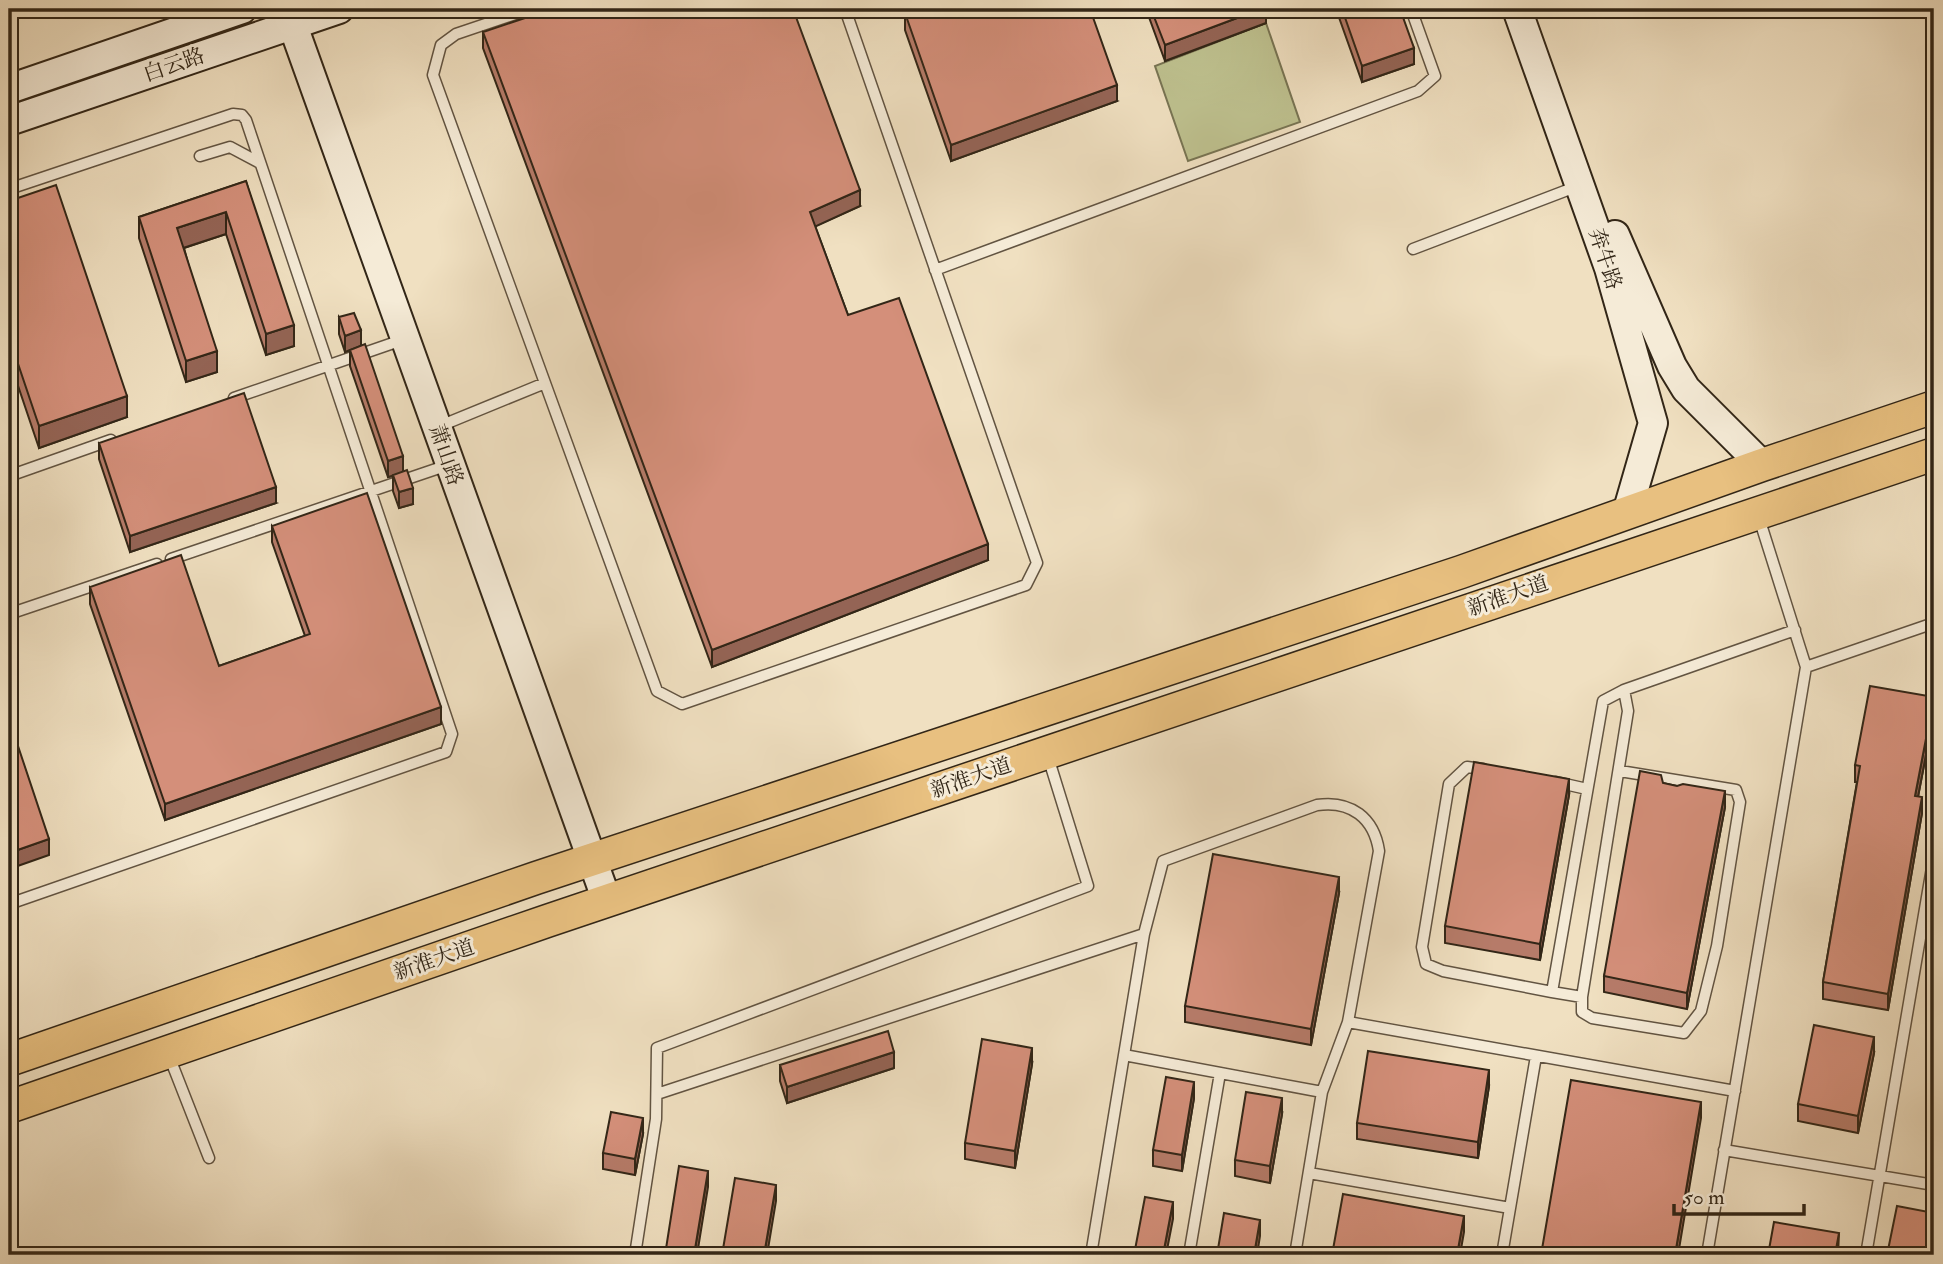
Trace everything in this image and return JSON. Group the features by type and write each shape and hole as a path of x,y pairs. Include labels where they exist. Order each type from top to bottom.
{"main road":[{"name":"新淮大道","path":"9,1060 601,857 1461,572 1934,407"},
{"name":"新淮大道","path":"9,1107 615,898 1934,454"}],"street":[{"name":"白云路","path":"9,89 242,9"},
{"name":"白云路","path":"9,121 298,15 339,9"},
{"name":"奔牛路","path":"1517,9 1586,184 1672,366 1686,388 1762,465"},
{"name":"奔牛路","path":"1530,9 1586,184 1653,423 1627,513"},
{"name":"萧山路","path":"298,15 405,338 444,424 449,465 601,857"},
{"name":"萧山路","path":"298,15 615,898"}],"lane":[{"path":"530,9 456,34 441,45 433,75 656,691 682,704 1026,585 1037,563 845,9"},
{"path":"935,270 1418,91 1435,76 1410,9"},
{"path":"9,190 233,114 242,115 246,120 452,734 446,752 9,904"},
{"path":"200,156 230,147 260,163"},
{"path":"1412,249 1586,184"},
{"path":"226,401 405,338"},
{"path":"444,424 545,383"},
{"path":"9,476 124,436"},
{"path":"9,614 449,465"},
{"path":"1707,1255 1806,667 1758,512"},
{"path":"1806,667 1934,622"},
{"path":"1552,992 1603,701 1624,690 1795,630"},
{"path":"1619,771 1736,790 1740,802 1717,946 1701,1011 1684,1033 1592,1018 1582,1012 1582,997 1628,711 1624,690"},
{"path":"635,1255 656,1119 657,1048 1088,886 1046,752"},
{"path":"1490,770 1467,766 1449,784 1422,947 1426,964 1443,971 1582,997"},
{"path":"1550,781 1587,789"},
{"path":"1091,1255 1144,934 1163,861 1317,805 1346,806 1369,823 1379,851 1348,1022 1322,1092 1295,1255"},
{"path":"1866,1255 1934,856"},
{"path":"657,1094 1144,934"},
{"path":"1348,1022 1735,1091"},
{"path":"168,1052 209,1158"},
{"path":"1124,1055 1322,1092"},
{"path":"1502,1255 1536,1056"},
{"path":"1189,1255 1220,1073"},
{"path":"1724,1150 1934,1185"},
{"path":"1308,1173 1510,1208"}],"green space":[{"path":"1266,23 1300,122 1188,161 1155,66"}],"building":[{"path":"552,9 793,9 860,190 810,212 848,315 899,298 988,544 712,650 483,32"},
{"path":"918,9 1090,9 1117,85 951,145 905,13"},
{"path":"1151,9 1261,9 1165,45"},
{"path":"1342,9 1400,9 1414,48 1362,66"},
{"path":"246,181 294,325 266,334 226,212 177,228 217,351 186,361 139,217"},
{"path":"56,185 127,396 39,426 9,337 9,201"},
{"path":"354,313 361,330 345,336 339,317"},
{"path":"365,344 403,456 388,461 350,350"},
{"path":"244,393 276,487 130,536 99,443"},
{"path":"407,470 413,488 399,492 393,475"},
{"path":"367,493 441,707 165,804 90,587 181,555 219,666 310,634 272,526"},
{"path":"1870,686 1934,697 1915,796 1922,797 1888,994 1823,982 1860,766 1855,765"},
{"path":"9,719 49,839 9,853"},
{"path":"1474,762 1569,779 1540,944 1445,926"},
{"path":"1640,771 1661,775 1663,783 1725,791 1687,993 1604,976"},
{"path":"1213,854 1339,877 1311,1029 1185,1006"},
{"path":"1814,1025 1874,1037 1858,1116 1798,1104"},
{"path":"888,1031 894,1052 787,1087 780,1065"},
{"path":"982,1039 1032,1048 1015,1151 965,1143"},
{"path":"1368,1051 1489,1070 1478,1142 1357,1123"},
{"path":"1166,1077 1194,1082 1182,1155 1153,1150"},
{"path":"1571,1080 1701,1102 1675,1255 1541,1255"},
{"path":"1246,1092 1282,1098 1270,1166 1235,1160"},
{"path":"611,1112 643,1118 635,1159 603,1153"},
{"path":"679,1166 708,1171 694,1255 665,1255"},
{"path":"735,1178 776,1185 764,1255 722,1255"},
{"path":"1343,1194 1464,1216 1457,1255 1332,1255"},
{"path":"1145,1197 1173,1202 1163,1255 1134,1255"},
{"path":"1897,1206 1934,1213 1934,1255 1887,1255"},
{"path":"1224,1213 1260,1220 1254,1255 1217,1255"},
{"path":"1774,1222 1839,1233 1835,1255 1768,1255"}]}
